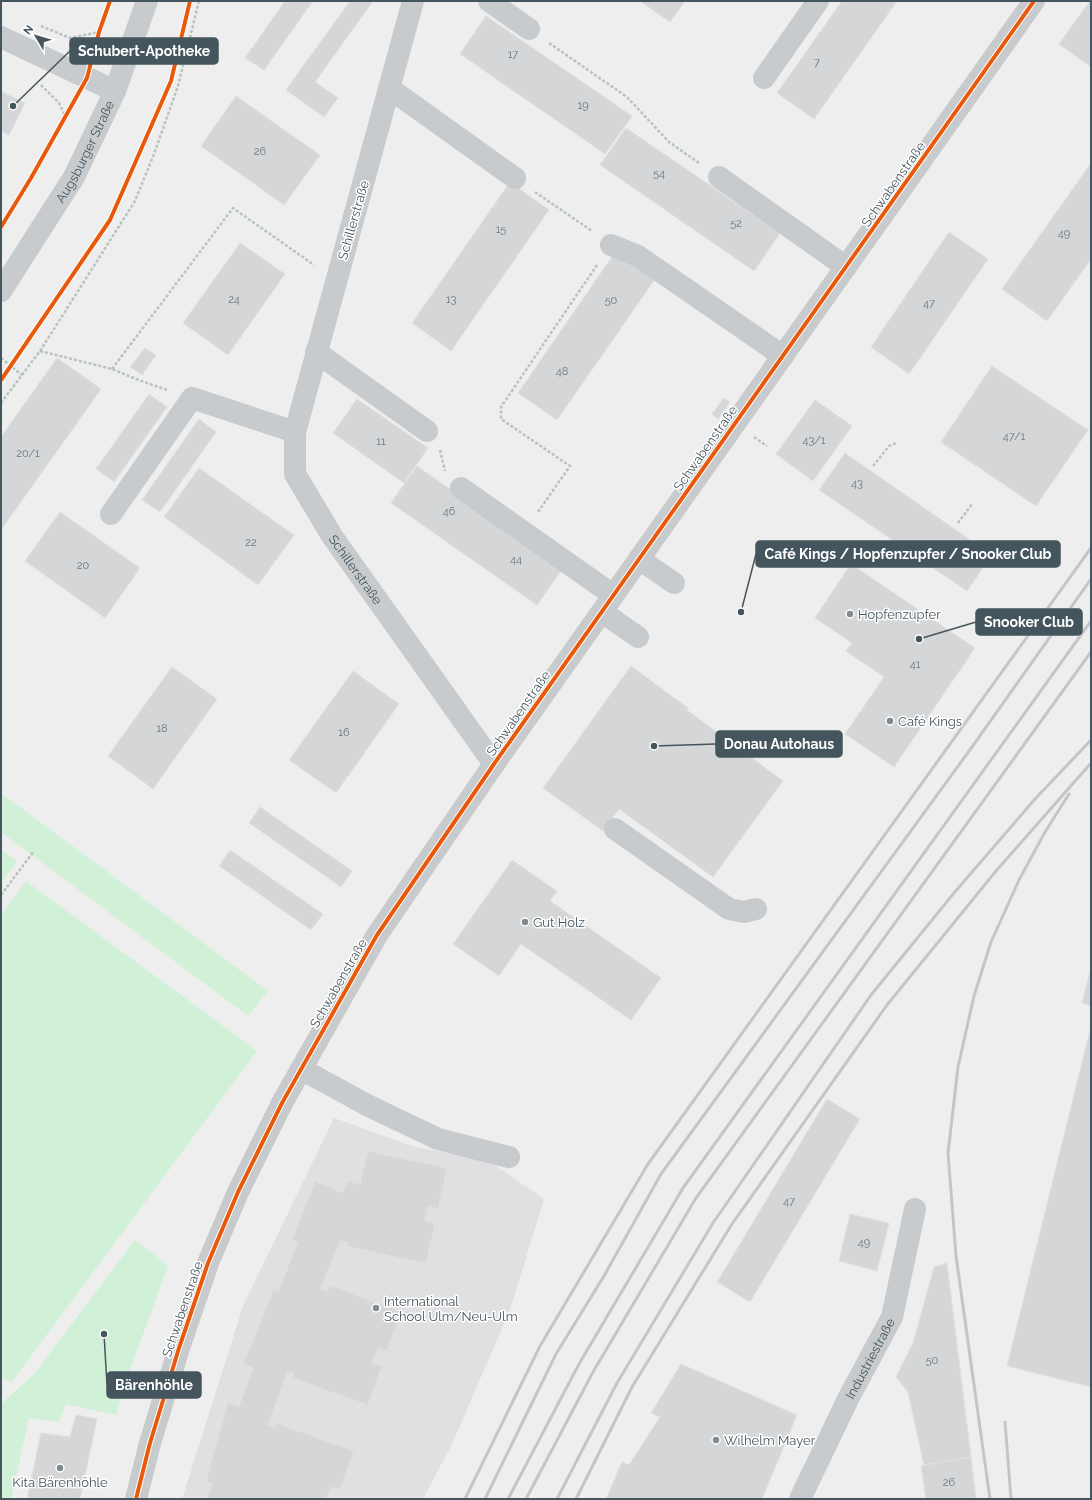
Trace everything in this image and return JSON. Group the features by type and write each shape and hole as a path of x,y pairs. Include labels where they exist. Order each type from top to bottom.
{"street":[{"name":"Augsburger Straße","path":"1,291 74,177 115,91 147,1"},
{"name":"Schillerstraße","path":"413,1 295,432 295,474 324,522 494,764"},
{"path":"489,1 529,29"},
{"path":"764,78 818,1"},
{"name":"Schwabenstraße","path":"136,1499 150,1443 179,1348 208,1263 238,1192 301,1069 377,935 494,764 846,267 1026,4"},
{"path":"1,37 115,91"},
{"path":"389,88 515,178"},
{"path":"719,178 846,267"},
{"path":"612,245 638,256 783,356"},
{"path":"316,352 427,431"},
{"path":"112,514 192,398 295,432"},
{"path":"461,488 523,532 607,604 638,637"},
{"path":"639,559 674,583"},
{"path":"615,829 730,909 744,912 756,909"},
{"path":"301,1069 369,1106 438,1139 509,1157"},
{"name":"Industriestraße","path":"800,1499 848,1399 892,1317 916,1209"}],"path":[{"path":"1,403 40,351 135,201 154,154 178,86 199,1"},
{"path":"34,24 70,38 99,32 98,38"},
{"path":"529,29 627,97 669,142 719,178"},
{"path":"40,84 59,103 66,118"},
{"path":"66,118 70,111"},
{"path":"515,178 612,245 500,407 501,419 570,466 523,532"},
{"path":"112,368 233,208 336,280"},
{"path":"40,351 112,368 136,379 192,398"},
{"path":"1,358 12,365 22,375"},
{"path":"8,370 16,358"},
{"path":"427,431 436,437 448,479 461,488"},
{"path":"752,436 767,446"},
{"path":"873,466 889,446 896,444"},
{"path":"958,523 972,504"},
{"path":"1,895 34,851"}],"shaded area":[{"name":"International School Ulm/Neu-Ulm","path":"334,1118 412,1146 490,1162 544,1199 510,1310 452,1444 423,1499 182,1499 243,1306"}],"green space":[{"path":"1,793 268,991 248,1016 1,832"},
{"path":"1,849 17,861 1,883"},
{"path":"26,881 257,1051 11,1383 1,1376 1,915"},
{"path":"135,1240 168,1266 123,1389 116,1415 66,1404 59,1422 29,1418 11,1499 1,1499 1,1404 35,1373"}],"building":[{"path":"285,1 313,1 264,70 245,58"},
{"path":"350,1 373,1 315,82 338,98 324,117 286,90"},
{"path":"640,1 685,1 670,22"},
{"path":"842,1 897,1 814,119 777,93"},
{"path":"1089,2 1091,3 1091,67 1059,44"},
{"path":"486,16 632,116 605,154 460,54"},
{"path":"1,91 25,103 9,135 1,131"},
{"path":"236,96 320,155 284,205 201,146"},
{"path":"626,128 780,233 754,271 600,165"},
{"path":"1091,163 1091,259 1047,321 1002,289"},
{"path":"510,182 549,210 451,351 412,323"},
{"path":"949,232 988,259 909,374 871,347"},
{"path":"240,243 285,274 228,355 183,323"},
{"path":"616,251 655,279 557,420 518,393"},
{"path":"145,348 156,355 142,375 130,367"},
{"path":"57,358 101,389 1,530 1,437"},
{"path":"992,366 1088,430 1036,506 941,442"},
{"path":"149,394 167,407 114,482 96,469"},
{"path":"724,398 730,402 718,419 712,414"},
{"path":"357,399 428,448 404,483 333,433"},
{"path":"815,400 852,426 813,481 776,454"},
{"path":"199,419 216,432 160,512 142,500"},
{"path":"845,453 992,555 967,591 819,490"},
{"path":"417,466 563,568 537,605 391,503"},
{"path":"199,468 294,535 258,585 164,517"},
{"path":"60,512 140,568 105,618 25,561"},
{"path":"851,564 975,648 894,767 845,734 884,677 846,651 852,643 815,618"},
{"path":"631,666 688,708 687,710 783,781 713,877 619,809 603,831 543,788"},
{"path":"172,667 217,699 153,789 108,756"},
{"path":"353,671 399,704 336,793 289,760"},
{"path":"260,807 352,871 341,887 249,823"},
{"path":"230,850 323,914 311,930 219,866"},
{"name":"Gut Holz","path":"512,860 557,891 550,901 661,978 631,1020 521,944 499,976 453,944"},
{"path":"1091,967 1091,1006 1082,1003"},
{"path":"1091,1026 1091,1387 1007,1366"},
{"path":"827,1099 860,1119 750,1302 717,1282"},
{"path":"368,1151 447,1168 438,1209 428,1206 425,1221 435,1223 426,1264 347,1246 348,1243 341,1240 320,1289 327,1292 329,1285 401,1312 387,1351 378,1348 372,1363 382,1366 368,1405 292,1378 294,1373 288,1371 268,1425 275,1428 276,1423 354,1451 340,1490 331,1487 326,1499 207,1499 212,1483 206,1481 228,1402 239,1406 253,1368 243,1364 273,1290 278,1292 298,1242 292,1240 315,1181 343,1193 347,1181 360,1184"},
{"path":"850,1214 889,1223 877,1271 839,1261"},
{"path":"947,1263 971,1457 924,1465 908,1392 896,1377 913,1343 934,1267"},
{"name":"Wilhelm Mayer","path":"681,1364 797,1415 762,1499 606,1499 622,1462 629,1465 660,1417 651,1413"},
{"name":"Kita Bärenhöhle","path":"76,1415 97,1419 80,1499 27,1499 41,1433 70,1437"},
{"path":"971,1457 976,1499 926,1499 921,1466"}],"railway":[{"path":"465,1499 540,1346 648,1164 1091,548"},
{"path":"485,1499 556,1354 604,1276 661,1174 972,747 1091,579"},
{"path":"508,1499 579,1364 683,1188 1091,621"},
{"path":"526,1499 593,1372 696,1198 1091,652"},
{"path":"557,1499 617,1383 713,1223 871,995 954,893 1035,799 1091,740"},
{"path":"576,1499 632,1387 732,1224 887,1005 996,871 1091,763"},
{"path":"990,1499 956,1256 948,1153 958,1067 974,996 991,942 1019,880 1045,832 1069,794"},
{"path":"1005,1422 1011,1499"}],"cycle path":[{"path":"1,227 31,178 87,78 99,32 110,1"},
{"path":"1,380 110,220 171,81 190,1"},
{"path":"136,1499 150,1443 179,1348 208,1263 238,1192 282,1103 377,935 494,764 1034,1"}],"place":[{"name":"Schubert-Apotheke","path":"13,106"},
{"name":"Café Kings / Hopfenzupfer / Snooker Club","path":"741,612"},
{"name":"Hopfenzupfer","path":"850,614"},
{"name":"Snooker Club","path":"919,639"},
{"name":"Café Kings","path":"890,721"},
{"name":"Donau Autohaus","path":"654,746"},
{"name":"Gut Holz","path":"525,922"},
{"name":"International School Ulm/Neu-Ulm","path":"376,1308"},
{"name":"Bärenhöhle","path":"104,1334"},
{"name":"Wilhelm Mayer","path":"716,1440"},
{"name":"Kita Bärenhöhle","path":"60,1468"}]}
